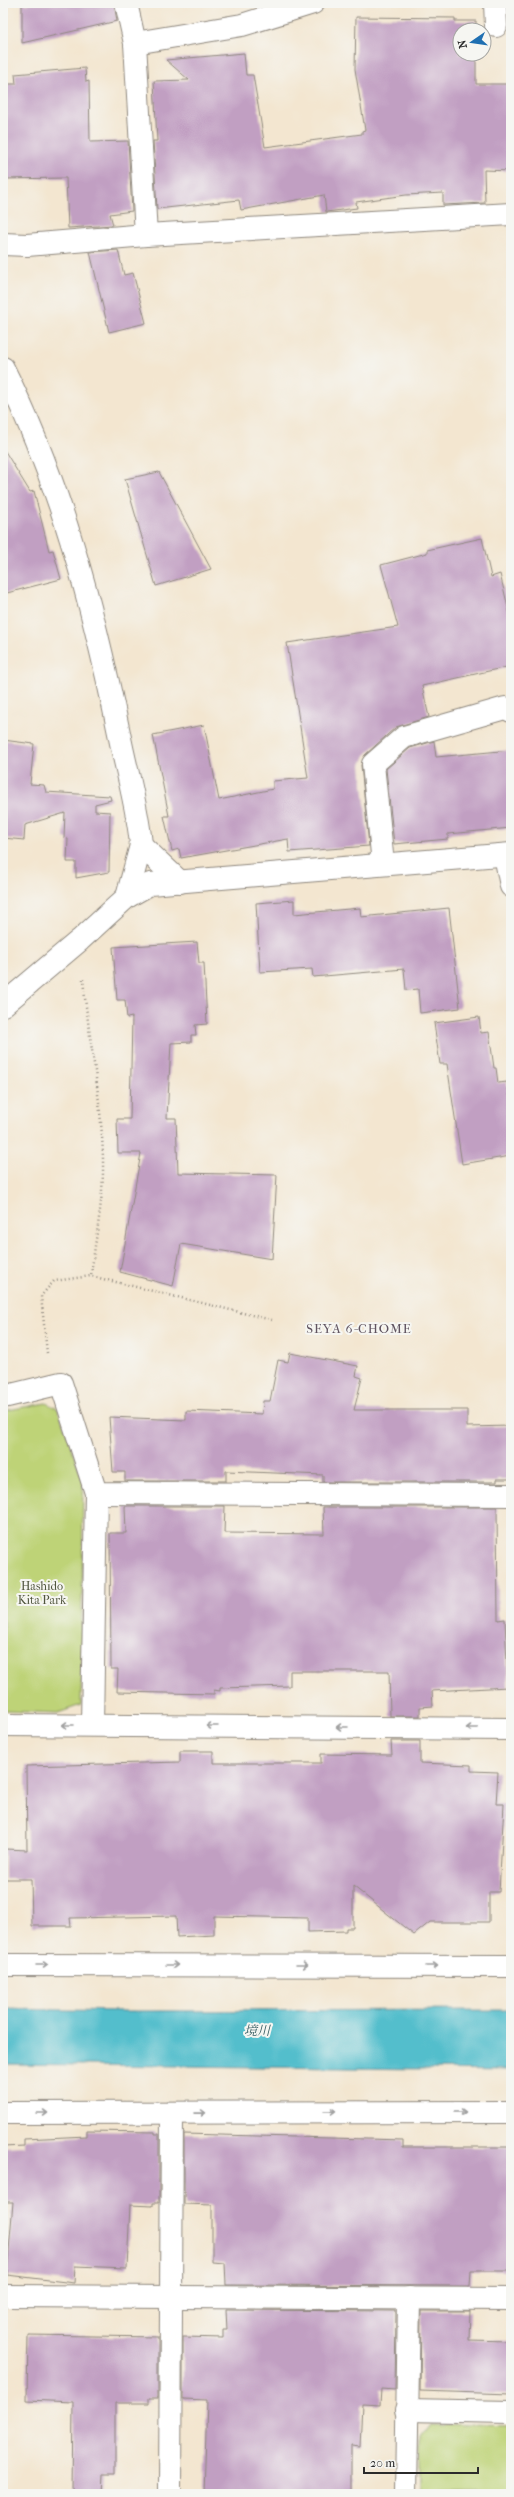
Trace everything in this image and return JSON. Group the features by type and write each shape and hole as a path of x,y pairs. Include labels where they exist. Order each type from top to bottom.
{"street":[{"path":"126,3 135,43 146,235"},
{"path":"135,43 242,25 313,3"},
{"path":"495,3 496,26"},
{"path":"3,244 27,244 146,235 511,214"},
{"path":"3,368 20,402 54,482 69,530 109,685 141,845 127,897"},
{"path":"383,864 373,764 404,737 505,708 511,711"},
{"path":"141,845 180,882"},
{"path":"3,1005 80,940 127,897 150,884 508,855 511,886"},
{"path":"3,1397 61,1383 96,1493 92,1725"},
{"path":"96,1493 511,1495"},
{"path":"3,1725 511,1729"},
{"path":"3,1965 511,1966"},
{"path":"3,2113 342,2111 511,2112"},
{"path":"170,2494 172,2113"},
{"path":"3,2296 511,2300"},
{"path":"406,2494 406,2410 409,2298"},
{"path":"406,2410 511,2412"}],"path":[{"path":"80,940 87,1025 101,1118 103,1174 91,1276"},
{"path":"50,1386 41,1296 54,1281 91,1276 272,1320"}],"green space":[{"name":"Hashido Kita Park","path":"46,1403 58,1409 83,1481 81,1705 58,1713 3,1711 3,1411"},
{"path":"432,2424 511,2426 511,2494 422,2494 422,2437"}],"water":[{"name":"境川","path":"3,2009 128,2011 511,2010 511,2070 3,2064"}],"building":[{"path":"114,3 117,21 22,43 22,4"},
{"path":"356,17 455,18 455,21 476,21 452,22 452,62 476,62 476,84 509,84 509,93 511,93 511,171 484,170 485,203 443,205 443,193 406,195 356,202 357,208 326,212 324,195 241,210 239,200 157,209 153,141 157,141 154,81 189,80 166,60 244,53 246,75 253,75 265,147 362,134 362,131 365,130 355,69"},
{"path":"85,68 86,82 89,81 90,142 128,141 132,211 110,214 113,225 68,228 66,178 3,179 3,84 16,84 15,74"},
{"path":"118,250 124,275 133,273 146,323 109,332 90,252"},
{"path":"3,448 30,492 34,491 49,551 53,550 61,579 3,594"},
{"path":"159,472 211,569 156,586 125,479"},
{"path":"482,538 491,577 500,574 511,620 511,666 422,686 429,717 396,727 365,755 361,765 369,846 289,852 288,839 181,858 179,849 172,851 164,816 169,816 153,735 204,725 219,800 273,789 273,781 308,778 287,643 398,627 381,565 427,553 427,550"},
{"path":"3,740 34,744 30,784 44,785 46,792 110,796 111,800 95,804 95,811 110,812 109,872 76,878 76,862 67,862 68,839 64,838 65,813 25,825 24,840 3,838"},
{"path":"434,741 436,757 511,750 511,828 448,834 448,839 394,844 386,769 410,748"},
{"path":"294,900 294,914 360,908 361,917 449,908 460,1008 420,1013 418,989 406,990 404,969 313,977 312,969 260,972 256,903"},
{"path":"197,942 199,963 204,963 207,1024 195,1025 196,1035 191,1035 191,1042 171,1043 167,1118 176,1118 178,1173 277,1175 272,1259 181,1244 173,1286 120,1272 141,1153 118,1153 117,1119 130,1119 132,1017 127,1018 125,1000 117,1000 113,947"},
{"path":"479,1017 481,1033 489,1032 494,1068 496,1068 498,1083 507,1082 511,1106 511,1156 462,1164 447,1064 440,1064 434,1023"},
{"path":"290,1353 358,1366 356,1376 362,1378 354,1410 467,1410 467,1427 511,1426 511,1479 497,1479 497,1482 323,1482 323,1475 226,1471 226,1481 125,1481 125,1472 113,1472 109,1417 186,1420 186,1411 262,1414 263,1401 270,1401 278,1360 288,1362"},
{"path":"125,1506 225,1506 224,1533 324,1534 323,1507 497,1507 498,1620 505,1619 508,1687 432,1691 433,1706 420,1707 420,1716 390,1716 389,1671 290,1671 290,1686 220,1688 220,1691 214,1690 214,1694 117,1692 118,1669 111,1669 110,1533 126,1533"},
{"path":"391,1741 420,1741 420,1763 471,1765 471,1771 498,1772 496,1804 504,1804 499,1892 489,1892 489,1922 430,1922 414,1935 353,1886 353,1928 346,1928 346,1931 308,1932 308,1918 214,1916 214,1935 177,1937 176,1916 70,1918 71,1926 32,1926 31,1879 5,1879 5,1849 27,1850 26,1766 180,1762 180,1751 213,1751 213,1763 321,1763 321,1754 392,1755"},
{"path":"87,2131 155,2132 155,2134 159,2134 159,2203 153,2203 153,2206 130,2205 127,2268 75,2266 74,2283 7,2275 13,2202 3,2202 3,2147 24,2146 24,2139 87,2136"},
{"path":"184,2134 403,2140 403,2147 511,2147 511,2271 471,2271 470,2286 226,2285 225,2263 212,2262 212,2205 184,2204"},
{"path":"226,2310 396,2311 395,2390 381,2389 380,2405 362,2404 360,2447 351,2446 351,2494 204,2494 207,2400 183,2399 183,2337 223,2338 223,2330 227,2330"},
{"path":"421,2311 470,2311 469,2340 511,2341 511,2394 420,2391"},
{"path":"28,2335 158,2337 158,2398 149,2398 149,2403 115,2403 115,2474 103,2474 102,2494 72,2494 73,2402 27,2400"}],"district":[{"name":"SEYA 6-CHOME","path":"359,1328"}]}
